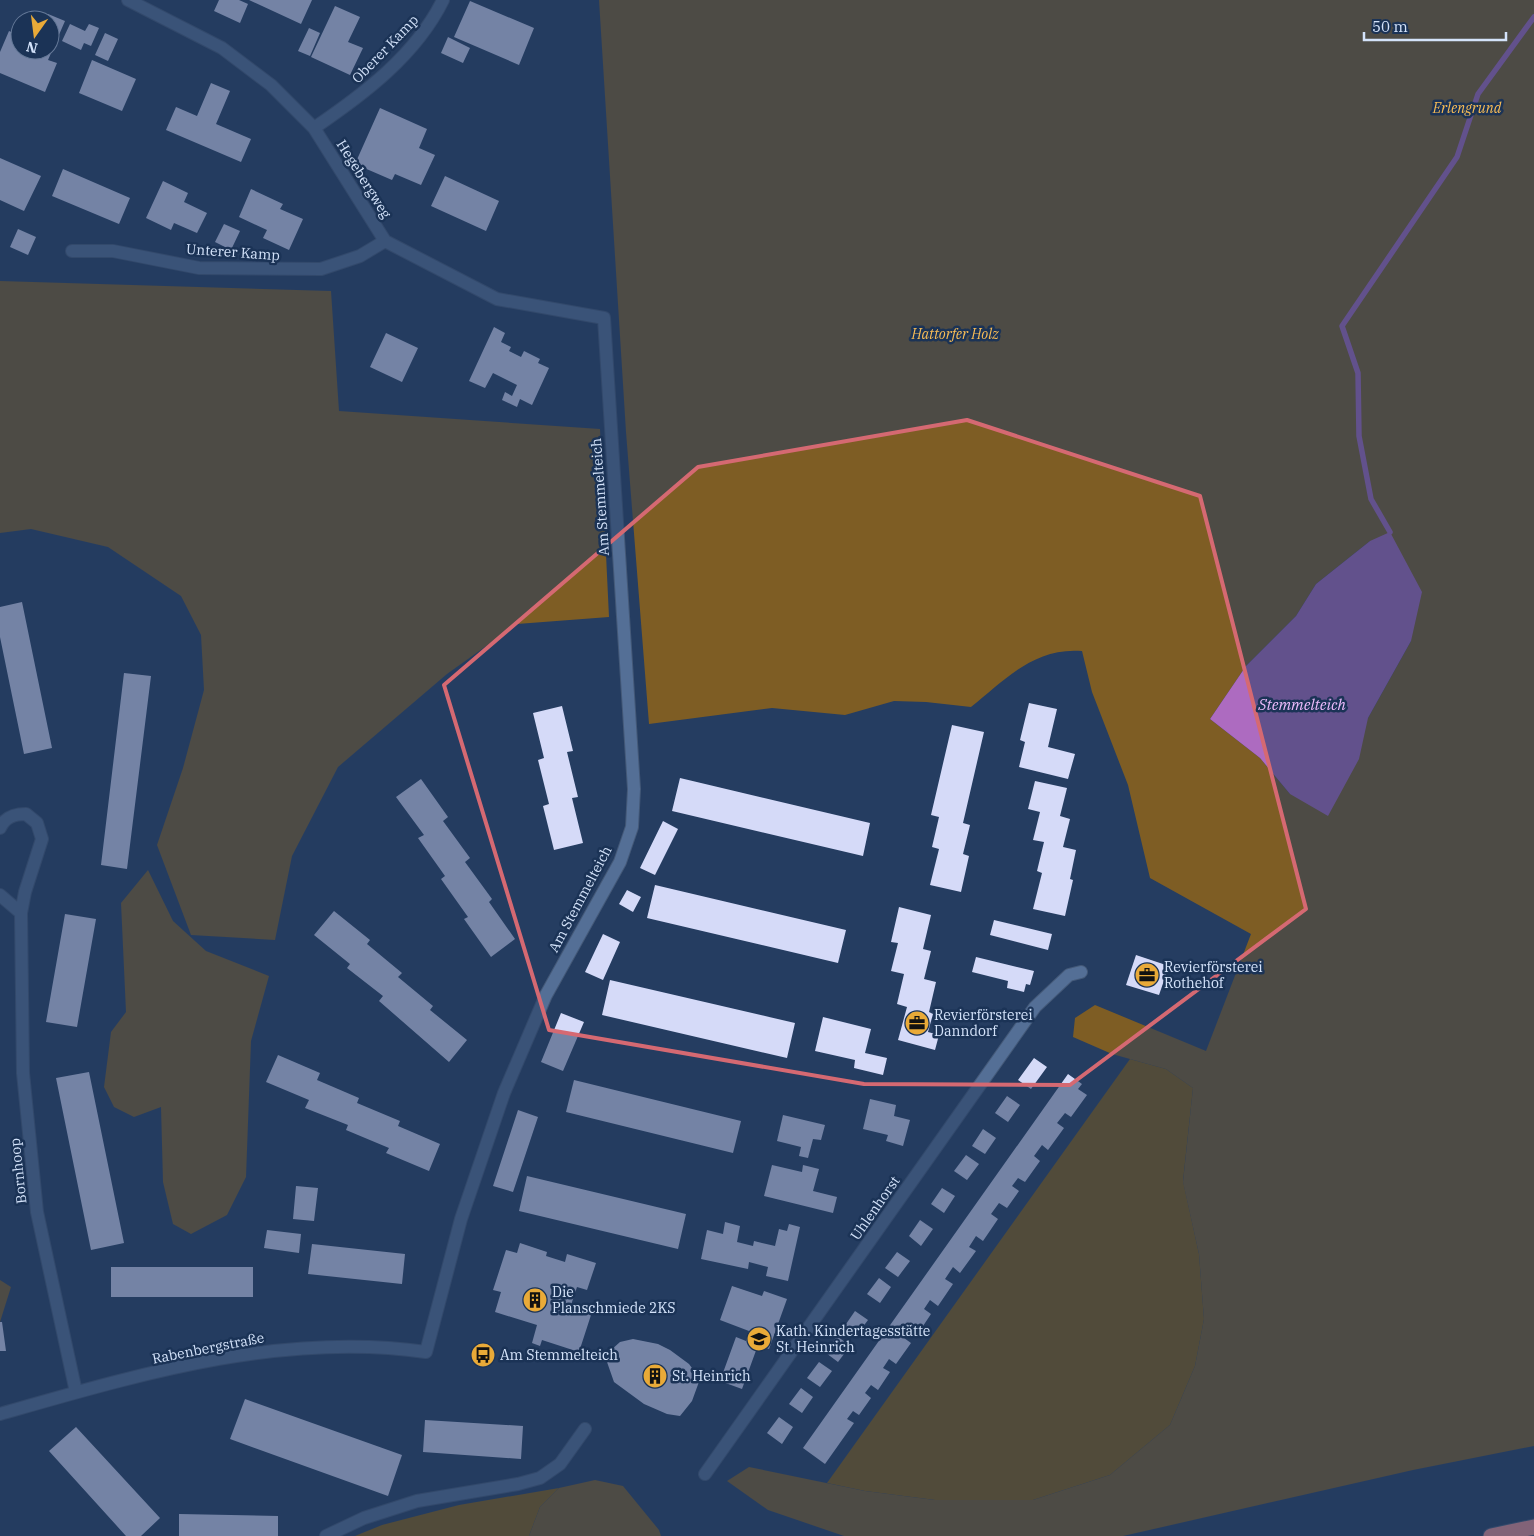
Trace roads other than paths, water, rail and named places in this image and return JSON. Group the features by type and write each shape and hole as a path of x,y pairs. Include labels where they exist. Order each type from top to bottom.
{"highway":[{"path":"1491,1536 1534,1527"}],"street":[{"name":"Hegebergweg","path":"128,0 222,48 271,85 314,128 385,240 497,298 604,318"},
{"name":"Oberer Kamp","path":"314,128 360,97 396,63 434,20 443,0"},
{"name":"Unterer Kamp","path":"72,252 113,251 199,268 321,269 360,256 385,240"},
{"name":"Am Stemmelteich","path":"426,1352 461,1219 504,1093 546,995 620,862 632,827 634,789 604,318"},
{"name":"Bornhoop","path":"0,828 3,821 15,814 26,814 37,824 42,839 25,892 21,913 23,1073 37,1212 76,1392"},
{"path":"0,895 21,913"},
{"name":"Uhlenhorst","path":"705,1474 1035,1007 1069,975 1081,972"},
{"name":"Rabenbergstraße","path":"0,1414 76,1392 222,1358 331,1346 392,1347 426,1352"},
{"path":"326,1536 364,1518 417,1501 518,1484 540,1478 560,1464 586,1429"}],"water":[{"name":"Stemmelteich","path":"1390,532 1422,592 1411,641 1368,718 1359,759 1328,816 1290,794 1260,758 1210,719 1246,666 1296,616 1316,584 1370,541"}],"waterway":[{"path":"1390,532 1371,499 1359,436 1358,373 1342,326 1457,157 1478,94 1534,17"}],"place":[{"name":"Revierförsterei Rothehof","path":"1147,975"},
{"name":"Revierförsterei Danndorf","path":"917,1023"},
{"name":"Die Planschmiede 2KS","path":"535,1300"},
{"name":"Kath. Kindertagesstätte St. Heinrich","path":"759,1339"},
{"name":"Am Stemmelteich","path":"483,1355"},
{"name":"St. Heinrich","path":"655,1376"}],"park label":[{"name":"Erlengrund","path":"1467,108"},
{"name":"Hattorfer Holz","path":"955,334"}]}
